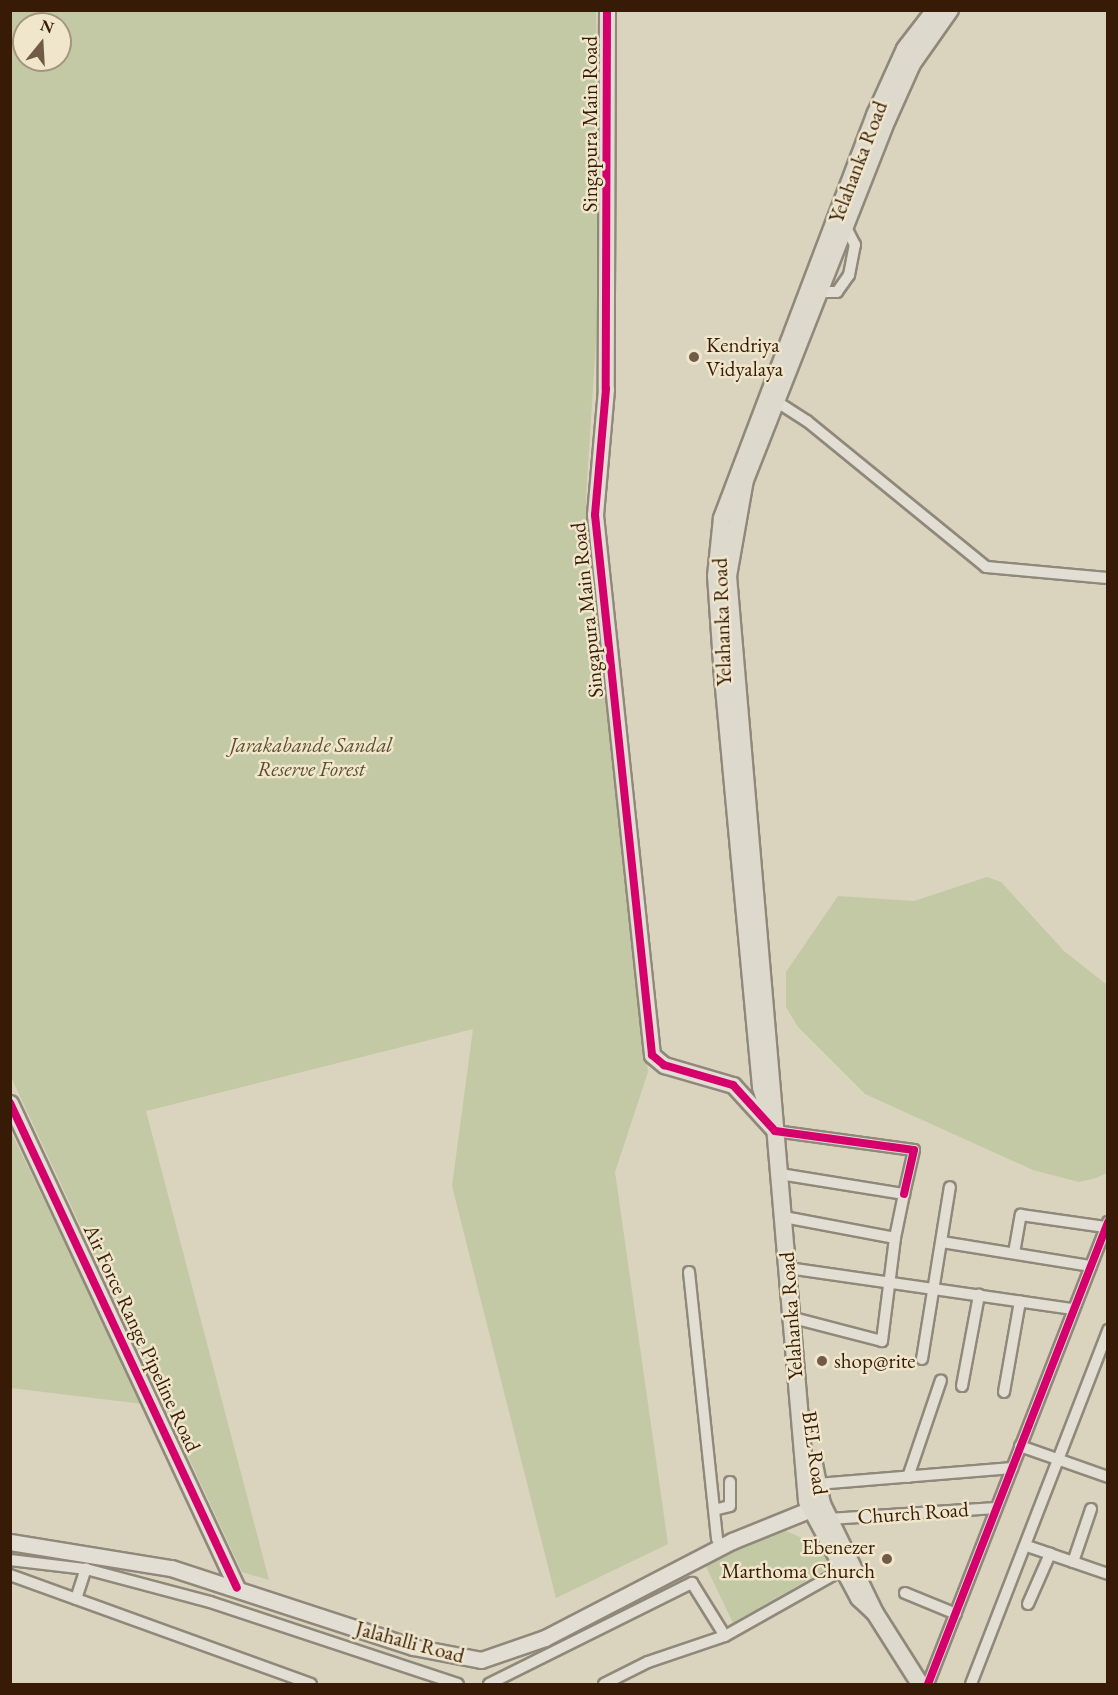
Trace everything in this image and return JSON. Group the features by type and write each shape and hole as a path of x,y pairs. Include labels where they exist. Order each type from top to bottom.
{"main road":[{"name":"Yelahanka Road","path":"798,1354 748,881 728,576 745,480 875,115 905,49 936,10"},
{"name":"Yelahanka Road","path":"774,399 821,292 912,64 950,10"},
{"name":"BEL Road","path":"798,1354 805,1367 818,1502 842,1567 859,1598 875,1613"},
{"name":"BEL Road","path":"818,1502 875,1613 920,1684"}],"street":[{"name":"Singapura Main Road","path":"607,10 606,388 595,515 652,1055 664,1065 733,1085 775,1131"},
{"path":"774,399 986,567 1107,578"},
{"name":"Air Force Range Pipeline Road","path":"10,1103 238,1585"},
{"path":"775,1131 914,1150 895,1238 882,1341 793,1318"},
{"path":"780,1174 904,1194"},
{"path":"922,1359 950,1187"},
{"path":"928,1684 1073,1309 1091,1266 1102,1251 1106,1225 1021,1215 1014,1253"},
{"path":"784,1217 895,1238"},
{"path":"942,1242 1091,1266"},
{"path":"788,1268 1073,1309"},
{"path":"689,1272 717,1540"},
{"path":"962,1386 979,1295"},
{"path":"1004,1392 1020,1301"},
{"path":"971,1684 1062,1461 1107,1330"},
{"path":"908,1477 940,1380"},
{"path":"1020,1446 1107,1477"},
{"path":"818,1502 908,1477 1012,1468"},
{"path":"714,1510 730,1506 730,1482"},
{"name":"Jalahalli Road","path":"238,1585 413,1647 481,1660 545,1638 732,1541 818,1502"},
{"name":"Jalahalli Road","path":"10,1542 171,1568 238,1585 416,1645 479,1654 553,1624 717,1540 818,1502"},
{"name":"Church Road","path":"818,1502 996,1508"},
{"path":"1073,1562 1091,1509"},
{"path":"10,1535 182,1562 238,1585"},
{"path":"1027,1546 1107,1574"},
{"path":"1028,1604 1050,1554"},
{"path":"10,1560 86,1569 210,1602 458,1684"},
{"path":"604,1684 648,1662 721,1636 842,1567"},
{"path":"76,1599 86,1569"},
{"path":"10,1575 311,1684"},
{"path":"489,1684 692,1583 721,1636"},
{"path":"905,1593 956,1614"},
{"path":"699,1642 710,1636 721,1636"}],"green space":[{"name":"Jarakabande Sandal Reserve Forest","path":"10,11 596,11 599,294 586,497 648,1072 615,1172 668,1544 556,1598 452,1186 473,1029 146,1111 269,1580 242,1572 11,1077"},
{"path":"987,877 1001,882 1064,951 1107,985 1107,1173 1096,1178 1079,1182 1033,1170 865,1094 798,1027 786,1007 786,972 838,896 914,901"},
{"path":"11,1132 143,1404 11,1388"},
{"path":"772,1525 832,1551 839,1562 733,1623 702,1558"}],"cycle path":[{"path":"607,10 606,389 595,515 652,1055 664,1065 733,1085 775,1131 914,1150 904,1194"},
{"path":"10,1103 237,1588"},
{"path":"928,1684 1108,1222"}],"place":[{"name":"Kendriya Vidyalaya","path":"694,357"},
{"name":"shop@rite","path":"822,1361"},
{"name":"Ebenezer Marthoma Church","path":"887,1559"}]}
